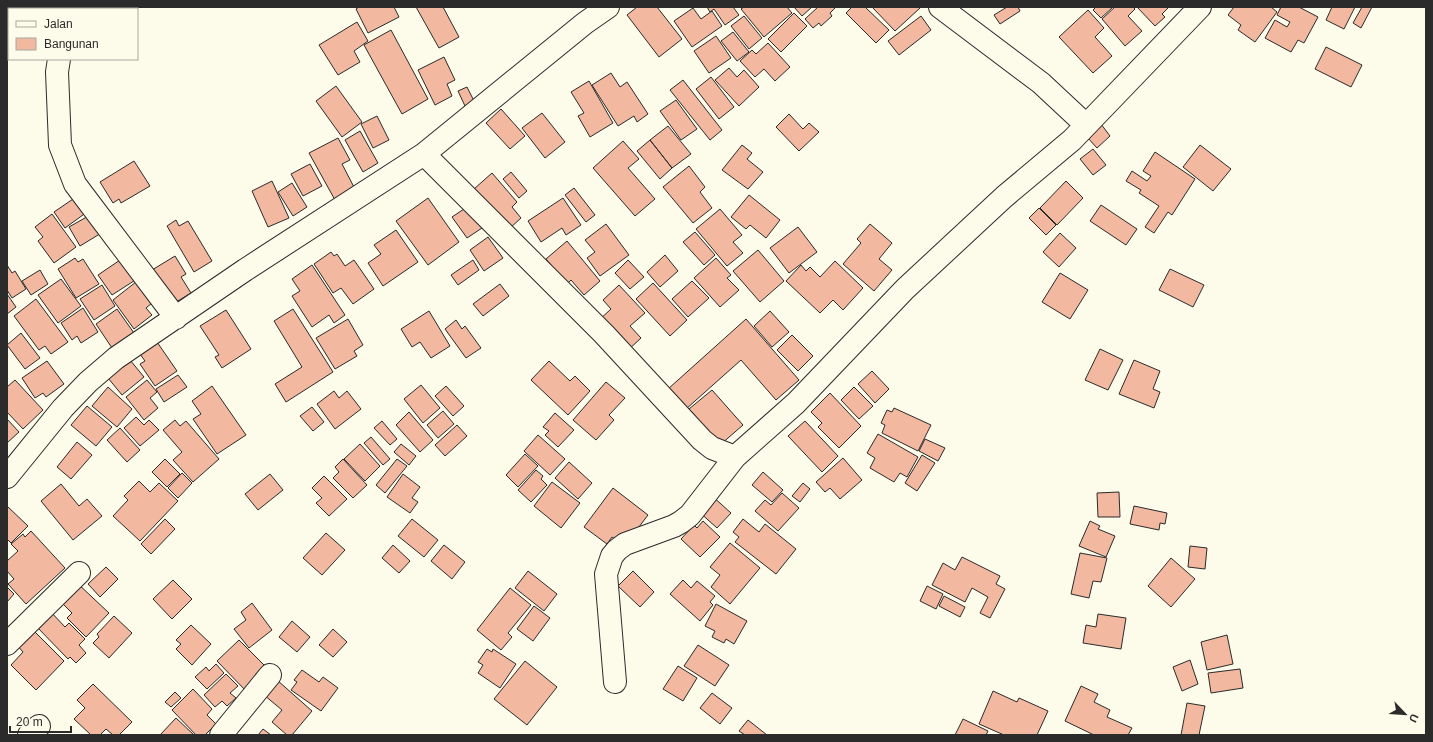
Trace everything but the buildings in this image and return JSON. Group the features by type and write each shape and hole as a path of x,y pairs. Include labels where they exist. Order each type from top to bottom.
{"street":[{"path":"7,477 63,408 88,382 116,358 245,270 424,154 574,32 608,7"},
{"path":"940,7 1041,83 1086,126"},
{"path":"615,682 606,574 612,556 616,550 625,544 681,522 690,514 735,457 796,402 905,289 1004,197 1072,140 1200,7"},
{"path":"59,60 57,72 60,145 76,184 176,318"},
{"path":"424,154 604,334 702,440 712,448 735,457"},
{"path":"7,644 79,573"},
{"path":"221,735 270,675"}]}
